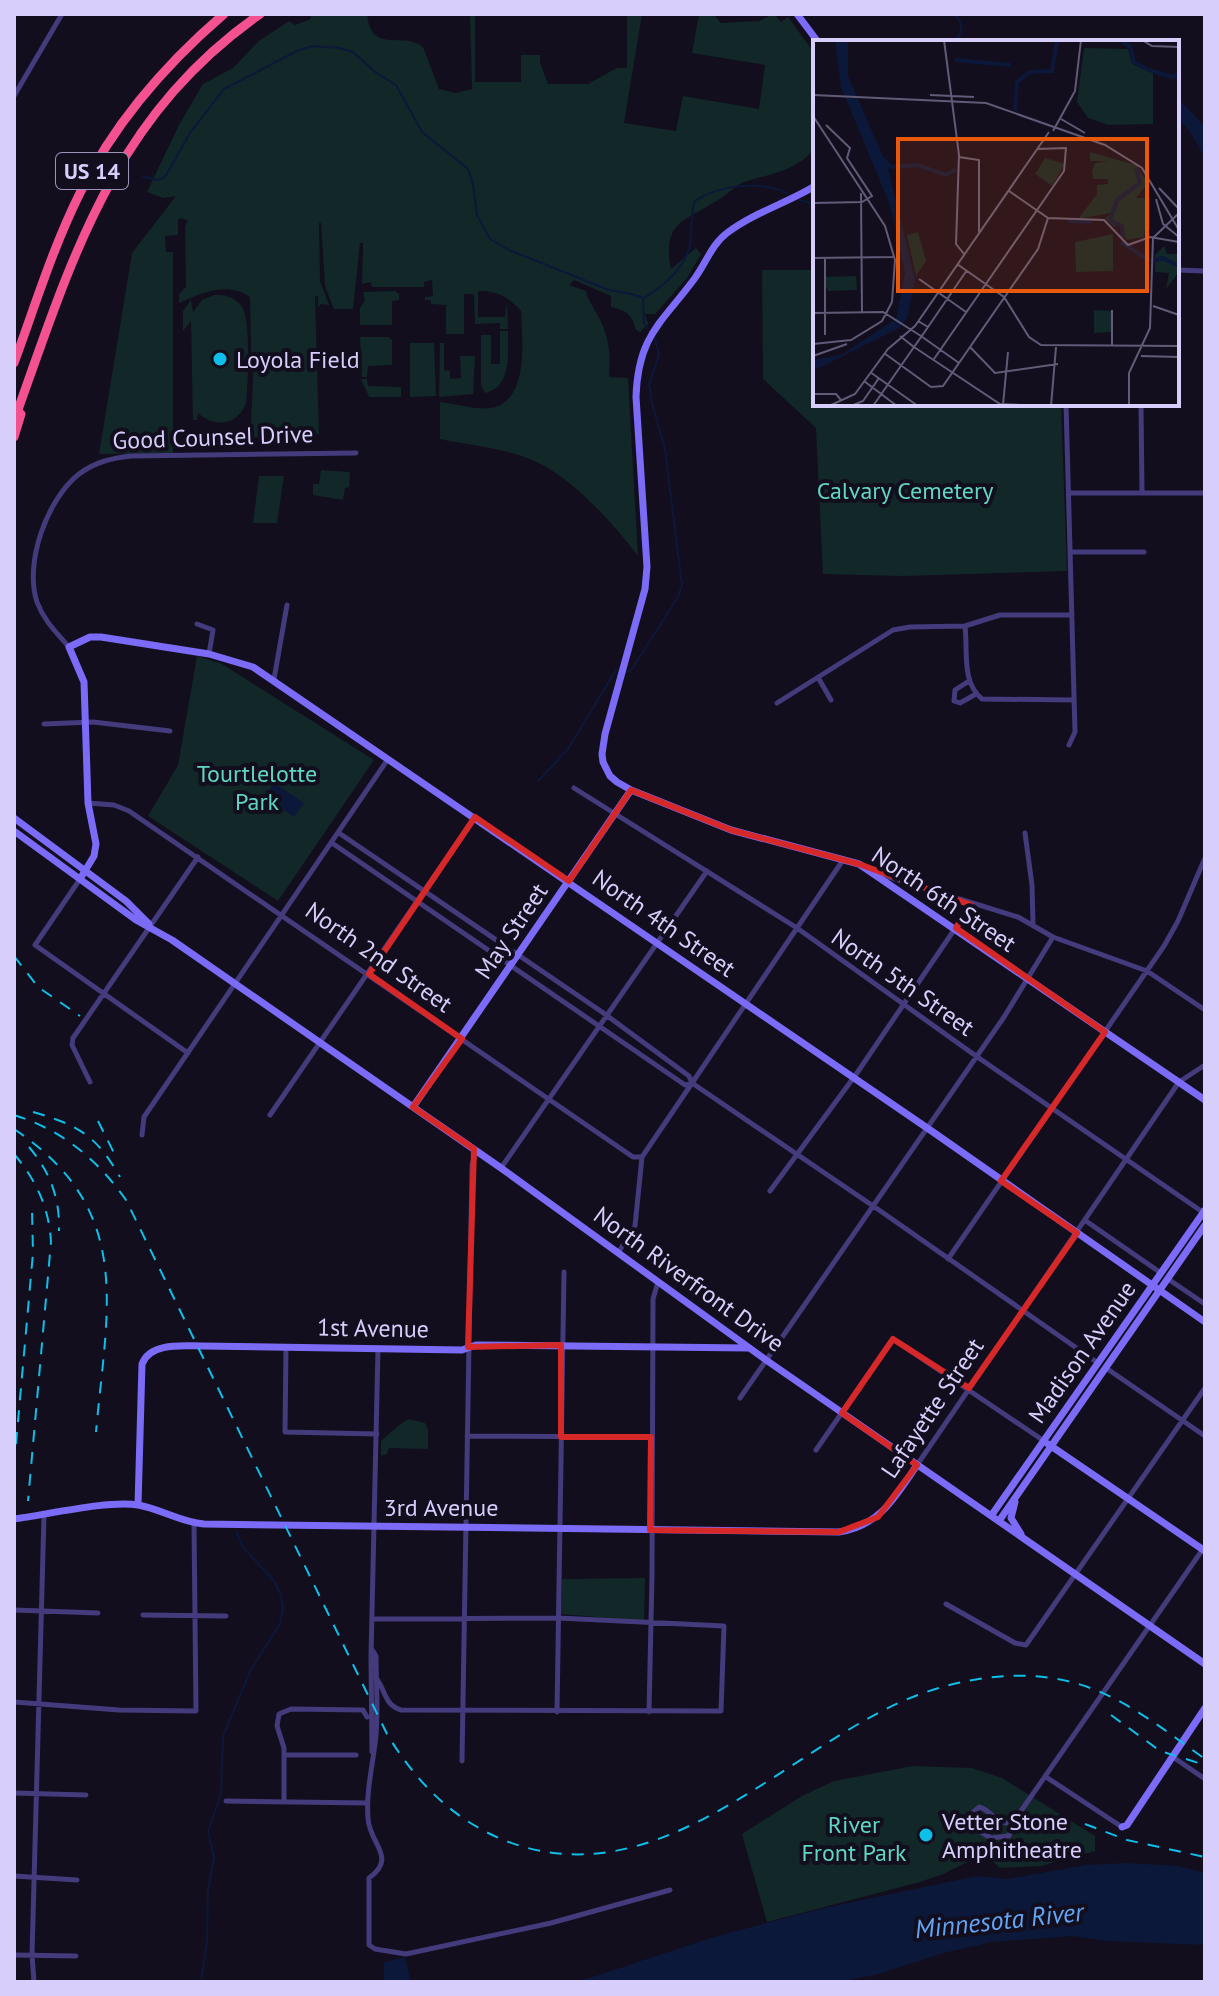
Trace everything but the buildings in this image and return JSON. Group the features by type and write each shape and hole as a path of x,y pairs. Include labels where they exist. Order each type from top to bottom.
{"highway":[{"name":"US 14","path":"15,359 67,221 108,143 167,68 224,14"},
{"name":"US 14","path":"14,421 87,226 111,178 153,115 183,80 260,14"},
{"path":"14,437 44,336"}],"street":[{"path":"14,96 62,14"},
{"path":"797,14 816,40"},
{"path":"631,790 610,776 602,754 645,589 647,567 636,397 637,369 645,344 695,278 716,244 728,232 813,187"},
{"path":"1179,270 1205,271"},
{"path":"1066,406 1075,732 1069,745"},
{"path":"1141,406 1142,492"},
{"name":"Good Counsel Drive","path":"80,879 96,850 88,803 84,682 69,647 45,621 33,586 37,546 60,496 78,475 103,461 131,456 356,453"},
{"path":"1070,493 1205,493"},
{"path":"1071,552 1144,552"},
{"path":"274,679 287,605"},
{"path":"777,703 893,630 965,626 1000,615 1072,615"},
{"path":"197,624 213,630 209,654"},
{"path":"965,626 969,681 982,699 1074,700"},
{"name":"North 4th Street","path":"69,647 90,637 101,637 209,654 253,667 274,679 927,1127 1205,1322"},
{"path":"819,679 831,700"},
{"path":"969,681 955,690 954,701 960,703 976,694"},
{"path":"44,724 86,722 170,731"},
{"path":"142,1135 144,1117 388,758"},
{"name":"North 5th Street","path":"574,788 797,928 976,1056 1204,1212"},
{"name":"May Street","path":"413,1107 631,790"},
{"name":"North 6th Street","path":"631,790 731,830 859,864 876,873 1205,1100"},
{"name":"North 2nd Street","path":"88,803 122,807 633,1157 642,1157"},
{"path":"270,1115 475,817"},
{"name":"North Riverfront Drive","path":"14,818 86,870 141,914 150,926"},
{"name":"North Riverfront Drive","path":"14,831 136,920 150,926 501,1168 766,1360 1205,1664"},
{"path":"339,833 607,1015 689,1076 692,1083 1205,1436"},
{"path":"1025,833 1032,885 1033,924"},
{"path":"332,843 685,1085 692,1083"},
{"path":"90,1082 72,1045 73,1038 198,857"},
{"path":"948,1259 1147,971 1178,921 1205,858"},
{"path":"618,1253 635,1226 642,1157 843,860"},
{"path":"501,1168 707,871"},
{"path":"876,873 1033,924 1053,937 1147,971 1205,1010"},
{"path":"80,879 35,945 188,1053"},
{"path":"770,1191 853,1078 971,905"},
{"path":"740,1398 1028,980 1053,937"},
{"path":"1179,1082 1205,1065"},
{"name":"Lafayette Street","path":"870,1522 892,1503 1179,1082"},
{"path":"462,1761 472,1165 476,1151"},
{"name":"Madison Avenue","path":"995,1518 1018,1495 1052,1447 1204,1212"},
{"path":"1086,1221 1205,1304"},
{"name":"Madison Avenue","path":"1164,1276 1205,1225"},
{"path":"557,1712 564,1272"},
{"path":"649,1712 653,1294 658,1282"},
{"path":"816,1450 893,1339 1204,1549 1012,1824 1009,1836 991,1838 972,1827 969,1816 975,1808 984,1808 998,1821 1012,1824"},
{"name":"1st Avenue","path":"138,1505 142,1364 148,1354 172,1347 462,1350 476,1345 561,1345 750,1348"},
{"path":"286,1347 285,1432 377,1434"},
{"path":"372,1753 378,1349"},
{"name":"Madison Avenue","path":"995,1518 1044,1441 1102,1366"},
{"path":"946,1604 1023,1646 1029,1642 1205,1388"},
{"path":"467,1436 651,1437"},
{"path":"1018,1495 1011,1518 1025,1539"},
{"name":"3rd Avenue","path":"14,1519 109,1505 138,1505 194,1524 830,1533 849,1531 870,1522"},
{"path":"34,1982 32,1955 44,1515"},
{"path":"14,1702 119,1710 196,1711 194,1524"},
{"path":"14,1610 98,1613"},
{"path":"143,1615 226,1616"},
{"path":"373,1619 558,1618 724,1626 721,1711 401,1710 393,1708 376,1678"},
{"path":"373,1651 376,1656 375,1747 372,1753 368,1822 382,1865 381,1870 369,1878 369,1945 375,1949 406,1954 551,1923 670,1890"},
{"path":"1046,1777 1122,1827 1127,1825 1205,1708"},
{"path":"284,1801 284,1755 277,1719 284,1711 365,1714"},
{"path":"284,1755 356,1755"},
{"path":"1173,1757 1205,1779"},
{"path":"14,1793 86,1795"},
{"path":"226,1801 368,1803"},
{"path":"14,1876 77,1880"},
{"path":"14,1955 76,1956"}],"highlighted area":[{"path":"631,790 731,830 859,864 971,905 956,928 1105,1032 1001,1181 1077,1233 1072,1241 969,1388 893,1339 842,1413 917,1465 878,1517 839,1532 650,1530 651,1437 561,1437 561,1345 468,1347 474,1149 413,1107 462,1039 369,974 475,817 569,881"}],"green space":[{"path":"310,14 367,14 370,27 381,38 415,42 423,47 439,89 455,93 472,89 470,14 475,14 475,82 521,82 521,55 540,55 548,84 588,84 617,68 627,68 627,14 642,14 624,123 676,131 683,96 759,109 765,65 692,53 699,14 713,14 721,23 759,21 774,14 781,22 788,17 813,51 813,149 792,167 740,184 678,225 670,241 671,269 696,248 701,254 687,278 655,314 645,314 648,324 640,332 628,314 611,307 611,296 574,280 569,285 586,291 601,322 608,344 609,377 628,378 638,556 590,502 547,467 510,452 440,439 440,402 491,408 504,403 512,394 521,367 521,311 502,295 478,291 478,317 505,317 507,302 508,329 500,329 500,323 475,324 474,294 464,294 464,334 446,334 446,305 431,304 431,300 425,300 425,297 433,296 432,280 424,282 424,287 372,287 371,282 362,284 363,243 360,243 353,309 334,309 325,286 321,223 320,281 329,305 321,304 318,307 318,297 315,296 319,434 253,438 248,434 254,357 251,353 250,297 242,292 224,289 205,292 179,303 179,294 186,287 185,226 188,221 181,218 178,220 178,235 165,236 166,252 173,252 173,453 99,454 132,253 176,196 163,198 147,192 179,125 203,84 233,68 259,41 289,21 295,25 311,19"},
{"name":"Calvary Cemetery","path":"762,270 813,270 813,406 1061,406 1067,571 903,576 823,574 816,428 763,379"},
{"path":"395,291 399,294 399,300 392,301 392,325 360,325 360,308 365,300 363,292"},
{"path":"214,295 237,301 247,325 246,403 237,416 225,422 211,421 198,413 197,420 193,420 191,321 183,331 183,311 191,300 193,312 202,300"},
{"path":"500,331 508,331 507,368 500,384 485,393 481,385 481,335 491,335 491,364 500,364"},
{"path":"360,337 388,337 392,340 392,365 368,366 367,377 362,377"},
{"path":"410,343 434,343 436,396 410,397"},
{"path":"440,343 444,343 444,370 450,371 450,379 461,378 460,356 475,356 473,394 439,397"},
{"path":"361,379 367,379 368,386 401,387 401,397 369,397"},
{"path":"321,470 350,472 349,487 345,488 343,500 313,495 313,484 319,484"},
{"path":"259,476 284,476 277,523 253,523"},
{"name":"Tourtlelotte Park","path":"197,656 222,664 374,760 278,901 148,816 178,765"},
{"path":"409,1419 425,1423 428,1449 389,1448 387,1454 381,1456 381,1441"},
{"path":"645,1578 644,1621 561,1614 562,1579"},
{"name":"River Front Park","path":"913,1766 972,1768 1002,1778 1095,1836 1095,1851 1041,1866 1000,1868 992,1861 974,1859 920,1882 767,1922 742,1834 802,1796 834,1781"}],"water":[{"path":"1179,99 1205,127 1205,158 1189,130 1179,120"},
{"path":"274,783 304,803 294,817 265,796"},
{"name":"Minnesota River","path":"1128,1863 1178,1866 1205,1873 1205,1945 1108,1941 1072,1936 992,1942 839,1982 577,1982 714,1937 824,1908 977,1876 1007,1879 1086,1865"},
{"path":"405,1957 411,1982 384,1982 384,1962"}],"waterway":[{"path":"954,14 961,28 956,40"},
{"path":"142,176 158,180 165,177 190,133 224,89 297,51 312,46 339,48 353,52 375,72 396,85 422,132 468,169 477,215 490,239 509,250 609,290 643,298"},
{"path":"644,298 667,281 685,258 691,239 695,201 716,191 741,186 765,187 787,193"},
{"path":"800,200 813,203"},
{"path":"643,300 647,328"},
{"path":"627,672 632,669 678,597 682,585 665,449 649,384 659,355 655,339"},
{"path":"538,781 568,749 616,670"},
{"path":"201,1982 207,1942 208,1890 214,1858 208,1831 221,1794 223,1736 251,1669 280,1624 283,1609 274,1581 243,1547 237,1533"}],"railway":[{"path":"14,956 38,987 80,1016"},
{"path":"33,1112 74,1127 94,1141 120,1177"},
{"path":"14,1115 48,1129 77,1148 103,1172 126,1200 387,1734 410,1768 438,1798 487,1832 506,1841 559,1854 610,1852 658,1839 706,1818 886,1709 925,1692 988,1678 1051,1678 1094,1689 1132,1709 1205,1759"},
{"path":"98,1121 116,1157"},
{"path":"14,1129 53,1160 79,1193 96,1228 104,1264 107,1303 96,1432"},
{"path":"29,1147 43,1166 52,1186 58,1207 59,1231"},
{"path":"14,1154 40,1195 51,1242 28,1501"},
{"path":"14,1466 33,1253 32,1210"},
{"path":"1111,1715 1160,1751 1205,1765"},
{"path":"1085,1824 1127,1840 1205,1857"}],"place":[{"name":"Loyola Field","path":"220,359"},
{"name":"Vetter Stone Amphitheatre","path":"926,1835"}]}
